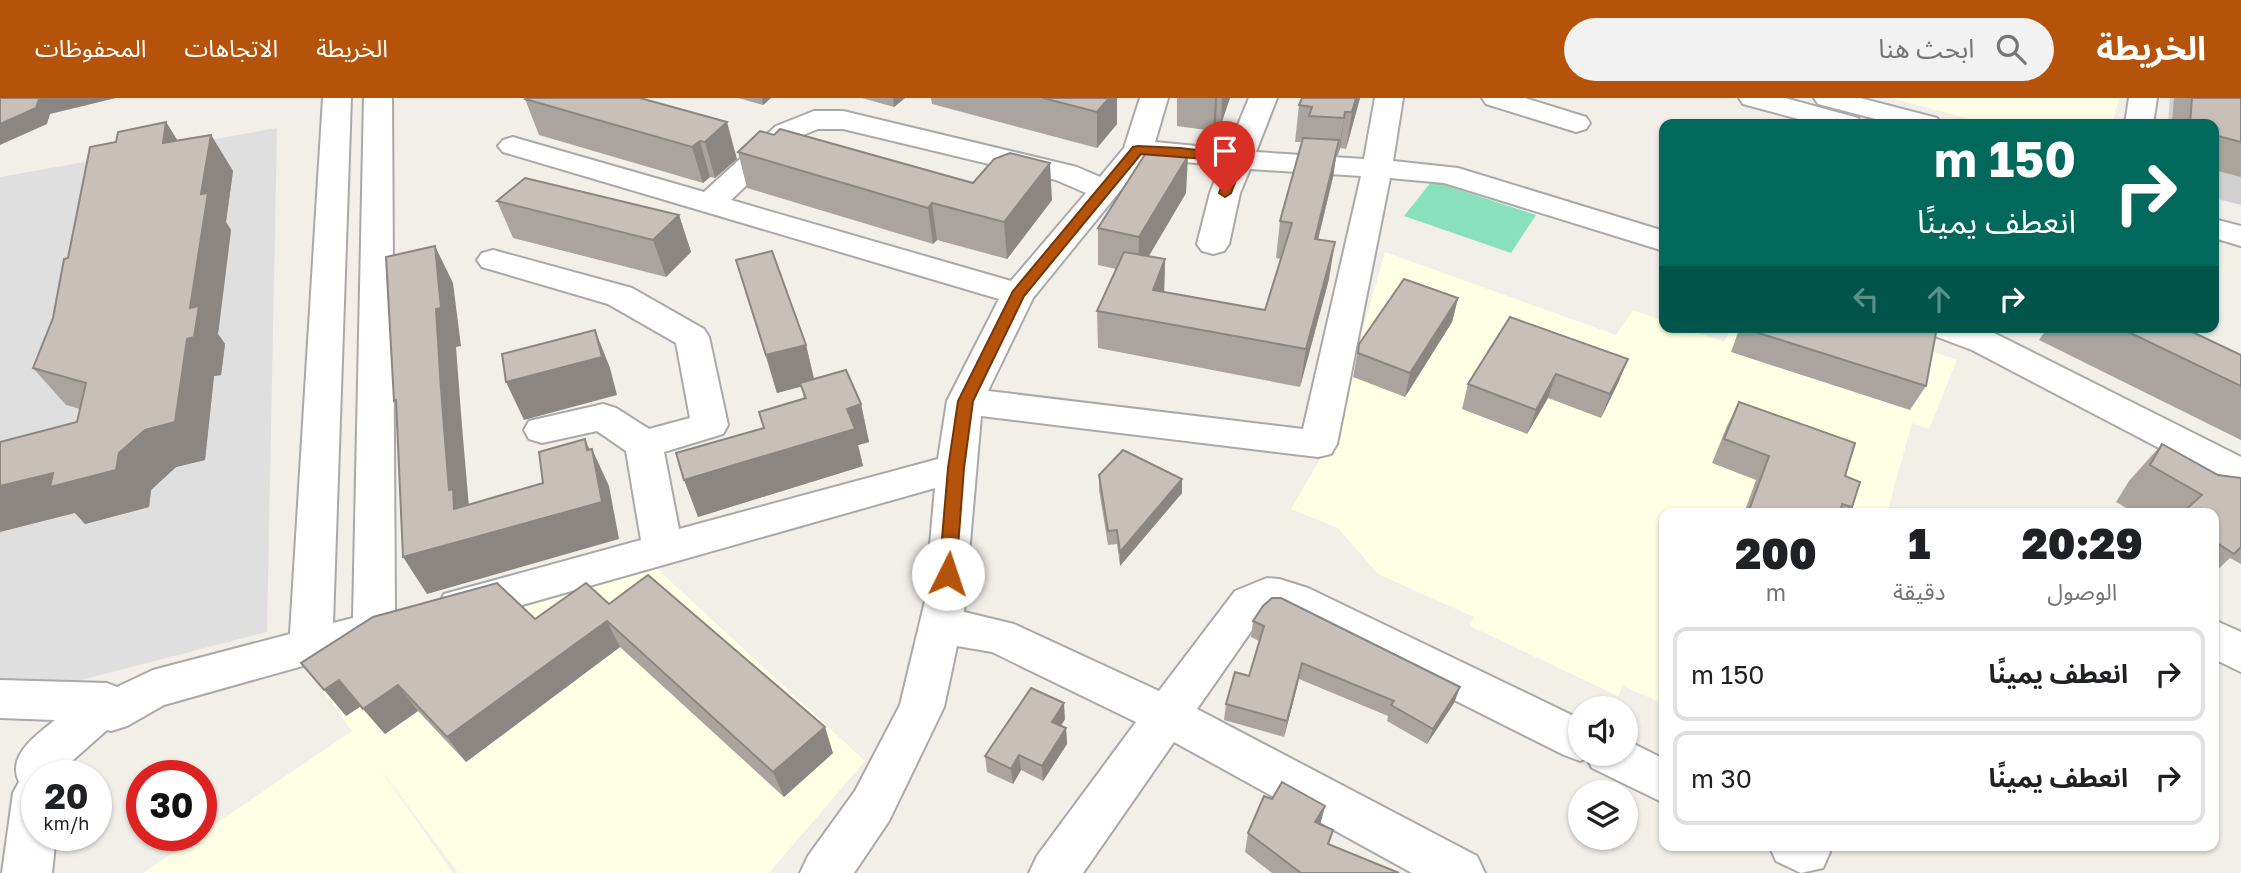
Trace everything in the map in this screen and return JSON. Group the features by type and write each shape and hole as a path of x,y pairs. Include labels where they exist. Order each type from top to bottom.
{"street":[{"path":"311,646 337,98"},
{"path":"374,629 378,98"},
{"path":"824,873 872,806 922,706 946,601 956,468 965,401 1018,294 1138,150 1154,98"},
{"path":"1213,244 1225,193 1263,98"},
{"path":"965,401 1318,444 1377,170 1389,98"},
{"path":"1496,98 1576,123"},
{"path":"1753,98 1830,119"},
{"path":"1828,98 1907,119"},
{"path":"2140,119 2143,98"},
{"path":"709,204 786,132 814,120 844,120 1066,173 1105,190"},
{"path":"513,146 1018,294"},
{"path":"1138,150 1447,174 1659,239"},
{"path":"2219,206 2241,213"},
{"path":"2219,229 2241,236"},
{"path":"493,260 620,296 691,337 710,425 644,444"},
{"path":"1962,333 2241,474"},
{"path":"542,430 603,417 644,444 663,550"},
{"path":"107,702 111,712 153,689 956,468"},
{"path":"1054,873 1252,599 1265,594 1280,594 1568,735"},
{"path":"940,625 999,636 1167,716 1460,873"},
{"path":"2219,641 2241,654"},
{"path":"0,699 107,702"},
{"path":"41,760 107,702"},
{"path":"1632,766 1659,780"},
{"path":"27,873 30,851"}],"shaded area":[{"path":"1891,98 2119,98 2113,119 1970,119"},
{"path":"2170,98 2241,98 2241,205 2219,199 2219,119 2168,119"},
{"path":"277,128 267,632 0,701 0,177"},
{"path":"1385,252 1616,335 1633,310 1659,319 1659,333 1699,333 1724,342 1729,333 1878,333 1957,360 1929,429 1912,423 1888,508 1659,508 1659,702 1623,686 1618,696 1470,626 1474,617 1378,574 1338,528 1291,509 1332,439"},
{"path":"654,566 865,761 769,873 458,873 376,763 453,873 143,873 175,851 217,851 217,823 352,731 320,687 331,660"}],"green space":[{"path":"1432,181 1536,215 1511,253 1404,216"}],"building":[{"path":"0,98 42,98 36,108 0,124"},
{"path":"526,98 640,98 727,122 705,142 700,141 692,147"},
{"path":"1043,98 1109,98 1097,112"},
{"path":"1302,98 1356,98 1352,112 1345,112 1344,118 1309,116 1312,107 1299,105"},
{"path":"2192,98 2241,98 2241,142 2219,136 2219,119 2190,119"},
{"path":"166,122 163,143 211,135 201,194 208,193 190,308 199,306 194,337 187,339 175,422 145,430 119,453 116,470 50,487 53,473 0,486 0,442 77,422 86,383 33,368 53,318 90,147 116,142 118,132"},
{"path":"780,129 973,183 994,159 1010,153 1050,163 1004,222 932,203 928,208 738,152 760,131 774,135"},
{"path":"1303,138 1339,140 1315,239 1335,242 1306,349 1097,311 1124,252 1165,259 1153,290 1265,310 1292,223 1280,221"},
{"path":"1149,148 1188,156 1139,237 1098,228"},
{"path":"525,178 679,215 653,240 497,201"},
{"path":"435,246 441,308 436,309 441,389 449,490 453,489 454,509 543,483 539,452 585,439 587,450 592,449 602,502 403,557 386,257"},
{"path":"772,251 806,345 766,355 736,260"},
{"path":"1404,279 1458,298 1410,373 1358,353 1359,344"},
{"path":"1510,317 1628,359 1610,394 1556,374 1536,410 1468,384"},
{"path":"595,330 602,357 506,382 502,354"},
{"path":"1759,333 1936,333 1926,386"},
{"path":"2131,333 2195,333 2241,355 2241,386"},
{"path":"846,370 861,404 847,409 855,429 684,480 676,453 764,428 759,412 806,398 800,383"},
{"path":"1739,402 1855,443 1845,476 1860,482 1852,507 1842,504 1841,508 1750,508 1769,456 1724,439"},
{"path":"2162,444 2218,475 2241,478 2241,547 2234,554 2219,544 2219,508 2188,508 2202,495 2150,465"},
{"path":"1123,450 1182,479 1120,552 1117,530 1108,531 1099,475"},
{"path":"648,575 825,727 773,772 607,621 447,737 398,685 363,709 339,680 324,690 301,663 373,617 497,583 535,619 586,583 609,604"},
{"path":"1272,598 1281,598 1460,687 1433,729 1391,705 1394,701 1302,663 1287,721 1226,704 1235,672 1249,676 1264,626 1253,621"},
{"path":"1031,688 1064,703 1052,722 1066,728 1042,766 1019,755 1011,769 985,756"},
{"path":"1282,782 1325,806 1315,822 1333,830 1328,844 1399,873 1301,873 1248,833 1264,796 1272,799"}],"route":[{"path":"948,574 956,468 965,401 1018,294 1138,150 1238,159 1225,193"}]}
